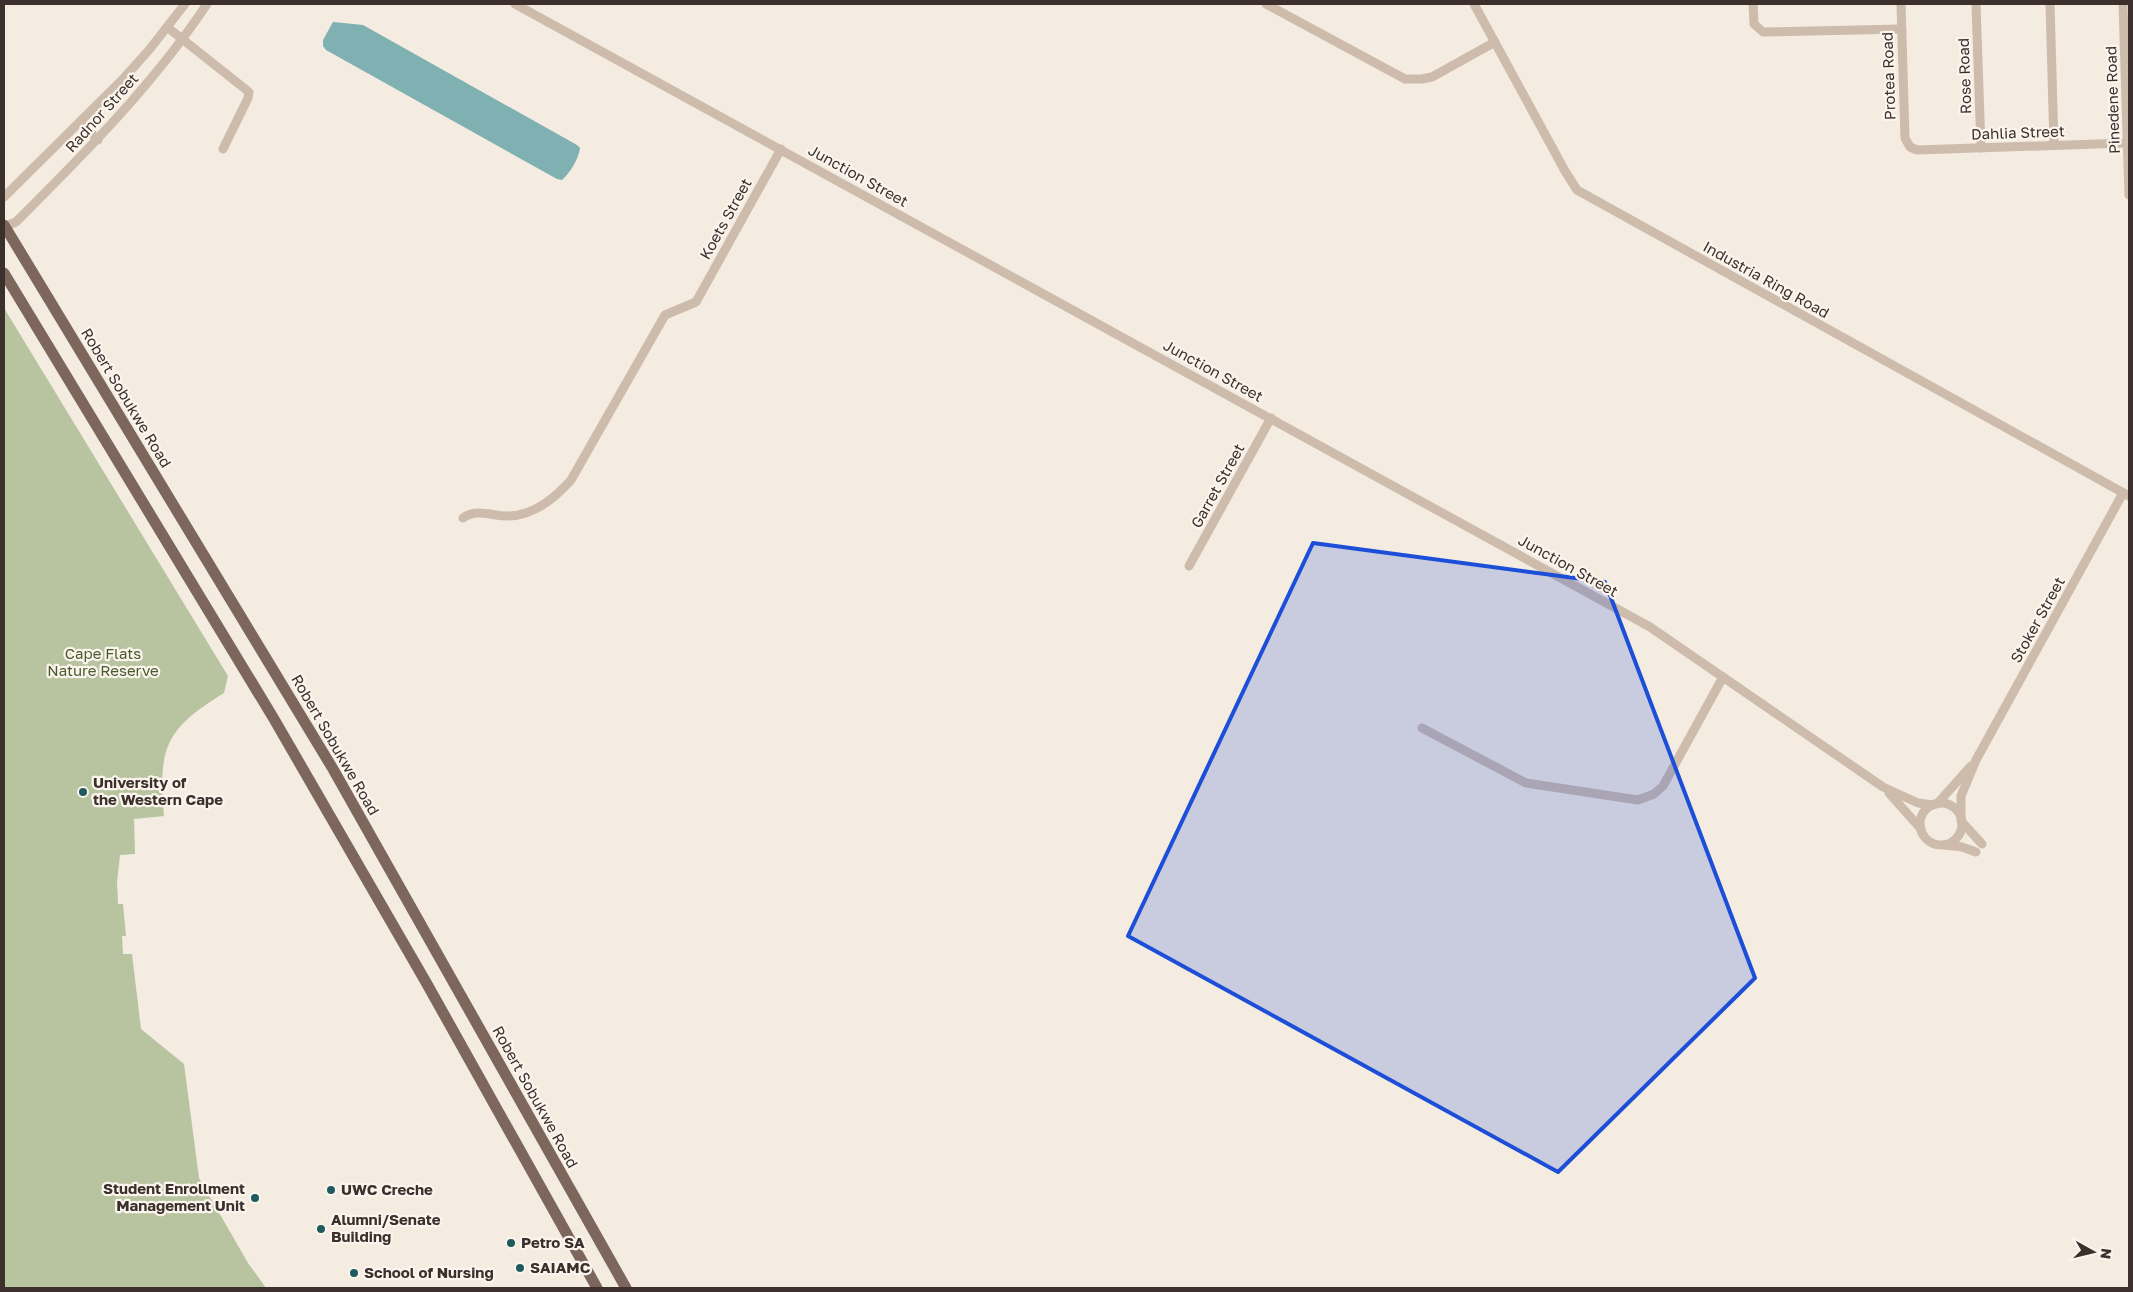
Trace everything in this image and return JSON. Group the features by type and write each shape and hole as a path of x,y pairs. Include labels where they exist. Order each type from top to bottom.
{"main road":[{"name":"Robert Sobukwe Road","path":"4,226 333,769 626,1288"},
{"path":"4,273 284,735 427,984 597,1288"}],"street":[{"name":"Radnor Street","path":"4,197 123,79 185,4"},
{"name":"Radnor Street","path":"4,226 16,222 98,140 147,85 207,4"},
{"name":"Junction Street","path":"515,4 1643,623 1883,787 1905,808 1921,829"},
{"path":"1266,4 1405,79 1422,80 1432,77 1495,42"},
{"name":"Industria Ring Road","path":"1474,4 1565,171 1582,194 2126,495"},
{"path":"1753,4 1754,24 1763,32 1902,29"},
{"name":"Protea Road","path":"1901,4 1905,138 1910,147"},
{"name":"Rose Road","path":"1976,4 1981,148"},
{"path":"2050,4 2054,145"},
{"name":"Pinedene Road","path":"2123,4 2127,46 2129,195"},
{"path":"167,27 249,92 248,98 223,149"},
{"path":"80,122 98,140"},
{"name":"Dahlia Street","path":"1910,147 1917,150 2128,143"},
{"name":"Koets Street","path":"462,518 474,513 505,516 523,514 544,504 561,491 577,471 665,315 696,302 781,150"},
{"name":"Garret Street","path":"1189,566 1271,418"},
{"name":"Stoker Street","path":"1961,820 1961,796 1976,760 2126,495"},
{"path":"1422,728 1526,783 1638,800 1654,794 1663,786 1723,677"},
{"name":"Stoker Street","path":"1935,805 1976,760"},
{"name":"Junction Street","path":"1883,787 1918,803 1935,805"},
{"path":"1935,805 1954,808 1979,848 1944,845 1928,840 1921,829 1924,812 1935,805"},
{"path":"1944,845 1957,837 1961,820"}],"highlighted area":[{"path":"1313,543 1605,582 1755,978 1558,1172 1128,936"}],"green space":[{"name":"Cape Flats Nature Reserve","path":"4,308 228,676 224,693 189,718 170,742 165,757 163,773 164,816 134,819 135,854 120,855 117,882 118,904 123,904 126,936 122,936 123,954 132,954 141,1029 184,1064 199,1178 248,1263 266,1288 4,1288"}],"water":[{"path":"333,22 363,25 577,145 580,148 574,165 562,180 557,179 326,50 323,46 323,40"}],"place":[{"name":"University of the Western Cape","path":"83,792"},
{"name":"UWC Creche","path":"331,1190"},
{"name":"Student Enrollment Management Unit","path":"255,1198"},
{"name":"Alumni/Senate Building","path":"321,1229"},
{"name":"Petro SA","path":"511,1243"},
{"name":"SAIAMC","path":"520,1268"},
{"name":"School of Nursing","path":"354,1273"}]}
